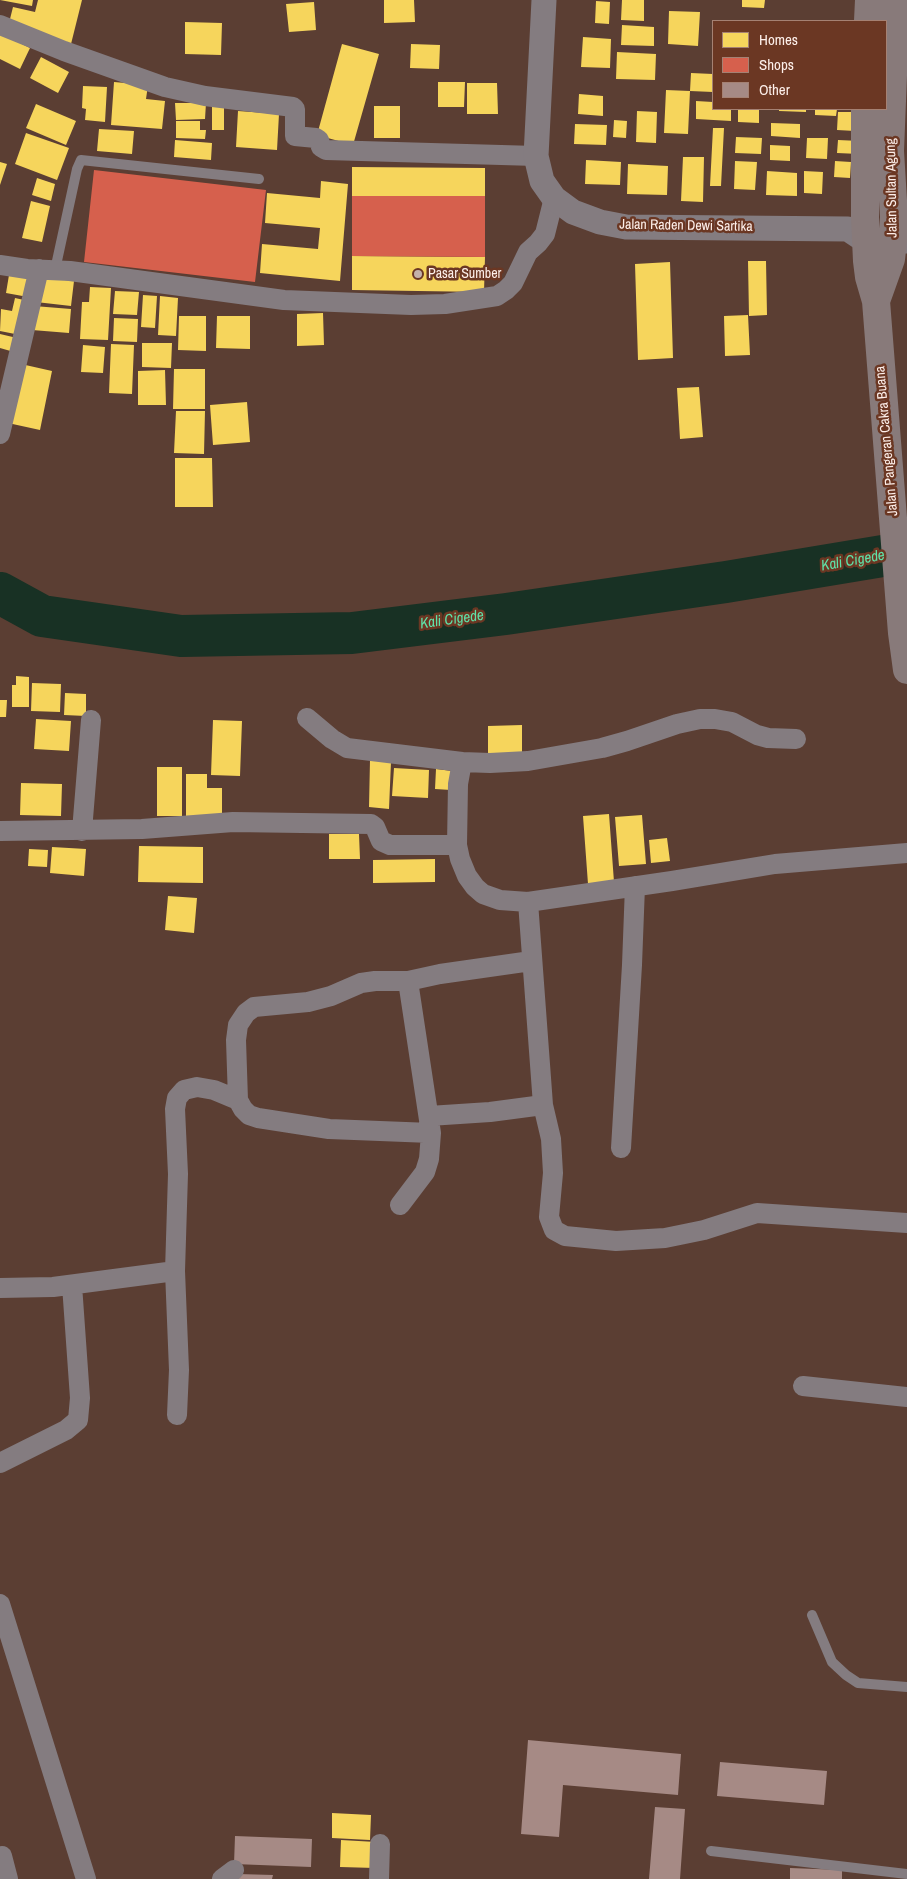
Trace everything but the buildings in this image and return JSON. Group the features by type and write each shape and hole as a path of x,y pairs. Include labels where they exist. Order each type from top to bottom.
{"main road":[{"path":"868,20 870,0"},
{"name":"Jalan Sultan Agung","path":"876,301 900,229 890,151 896,0"},
{"name":"Jalan Sultan Agung","path":"865,110 860,229 876,301"},
{"name":"Jalan Pangeran Cakra Buana","path":"876,301 902,633 907,670"}],"street":[{"name":"Jalan Raden Dewi Sartika","path":"544,0 536,156 542,181 554,198 573,212 600,222 626,227 900,229"},
{"path":"0,25 64,51 165,87 205,96 293,106 295,109 295,136 316,138 319,140 321,147 326,150 536,156"},
{"path":"0,265 28,269 47,269 284,300 411,305 445,304 497,296 506,290 513,283 528,252 538,244 544,234 554,198"},
{"path":"0,434 47,269"},
{"path":"307,718 332,739 347,748 462,762 528,761 602,748 677,724 700,719 732,722 757,735 768,738 796,739"},
{"path":"82,831 91,720"},
{"path":"462,762 458,784 458,845 460,859 467,876 475,887 484,894 500,900 528,902 774,864 907,853"},
{"path":"0,831 142,829 233,822 364,823 375,827 381,841 390,845 458,845"},
{"path":"621,1148 635,886"},
{"path":"528,902 543,1105 554,1173 549,1217 554,1230 565,1236 616,1241 665,1238 704,1230 757,1213 907,1223"},
{"path":"531,961 440,974 408,981 361,983 331,996 308,1002 254,1007 246,1013 238,1025 236,1040 238,1100 249,1115 258,1118 329,1129 430,1125 490,1112 543,1105"},
{"path":"400,1205 425,1172 429,1159 430,1125 408,981"},
{"path":"177,1415 179,1370 175,1271 178,1174 175,1110 177,1098 184,1090 197,1087 214,1090 238,1100"},
{"path":"0,1288 38,1288 72,1285 175,1271"},
{"path":"0,1463 66,1430 78,1420 80,1398 72,1285"},
{"path":"802,1386 907,1398"},
{"path":"0,1604 86,1879"},
{"path":"379,1879 380,1844"},
{"path":"2,1856 8,1879"}],"lane":[{"path":"47,269 81,160 259,179"},
{"path":"812,1615 832,1662 846,1675 858,1683 907,1687"},
{"path":"711,1851 907,1874"}],"waterway":[{"name":"Kali Cigede","path":"0,593 42,616 181,636 352,633 506,614 726,582 907,552"}],"place":[{"name":"Pasar Sumber","path":"418,274"}]}
